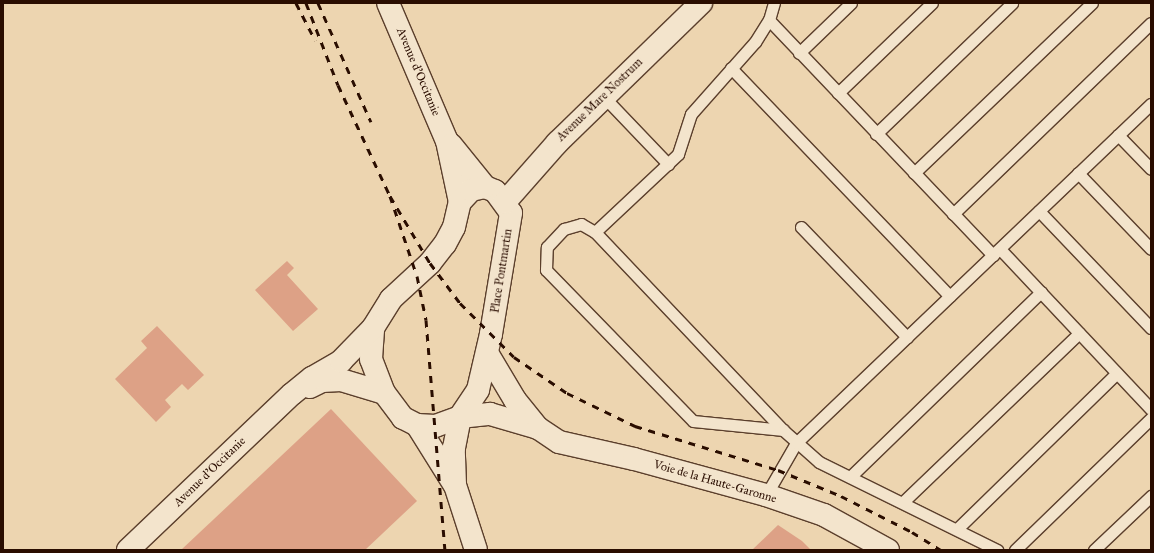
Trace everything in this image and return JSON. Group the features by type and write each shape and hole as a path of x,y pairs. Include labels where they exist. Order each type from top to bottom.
{"street":[{"name":"Avenue d'Occitanie","path":"388,3 447,141 460,202"},
{"name":"Avenue Mare Nostrum","path":"505,202 557,143 701,3"},
{"name":"Avenue d'Occitanie","path":"447,141 486,188"},
{"path":"460,417 435,426 417,425 403,418 384,394 371,359 373,328 391,299 430,263 446,244 454,227 460,202 471,190 486,188 495,191 505,202"},
{"name":"Place Pontmartin","path":"460,417 478,390 487,353 508,241 511,213 505,202"},
{"name":"Avenue d'Occitanie","path":"128,550 292,394 312,378 341,361 373,328"},
{"name":"Voie de la Haute-Garonne","path":"487,353 515,400 538,428"},
{"name":"Avenue d'Occitanie","path":"292,394 322,382 341,380 384,394"},
{"name":"Voie de la Haute-Garonne","path":"460,417 490,414 538,428 560,442 634,459 766,495 824,515 888,550"},
{"path":"455,485 454,448 460,417"},
{"path":"417,425 455,485 476,550"}],"lane":[{"path":"595,232 678,154 691,114 755,42 769,20 774,3"},
{"path":"799,53 852,3"},
{"path":"838,93 932,3"},
{"path":"876,134 1012,3"},
{"path":"914,173 1092,3"},
{"path":"769,20 953,214 1040,292 1151,409"},
{"path":"953,214 1151,23"},
{"path":"731,68 950,296"},
{"path":"604,97 668,164"},
{"path":"766,495 796,443 1151,104"},
{"path":"1118,135 1151,169"},
{"path":"1078,174 1151,249"},
{"path":"1039,211 1151,328"},
{"path":"783,430 694,421 546,270 547,247 564,229 581,224 595,232 783,430 819,462 903,502 997,550"},
{"path":"801,227 907,337"},
{"path":"850,477 1040,292"},
{"path":"903,502 1079,333"},
{"path":"957,529 1117,373"},
{"path":"1015,550 1151,418"},
{"path":"1094,550 1151,496"}],"building":[{"path":"287,261 294,268 287,275 318,309 293,331 255,290"},
{"path":"157,326 204,375 188,390 182,384 165,400 171,407 156,422 115,379 147,348 141,341"},
{"path":"331,409 417,501 365,550 181,550"},
{"path":"778,525 802,541 811,550 752,550"}],"railway":[{"path":"296,3 315,40"},
{"path":"306,3 338,85 390,196 417,276 426,320 445,550"},
{"path":"318,3 371,122"},
{"path":"390,196 430,263 460,303 514,357 567,393 635,426 778,470 841,496 912,532 941,550"}]}
